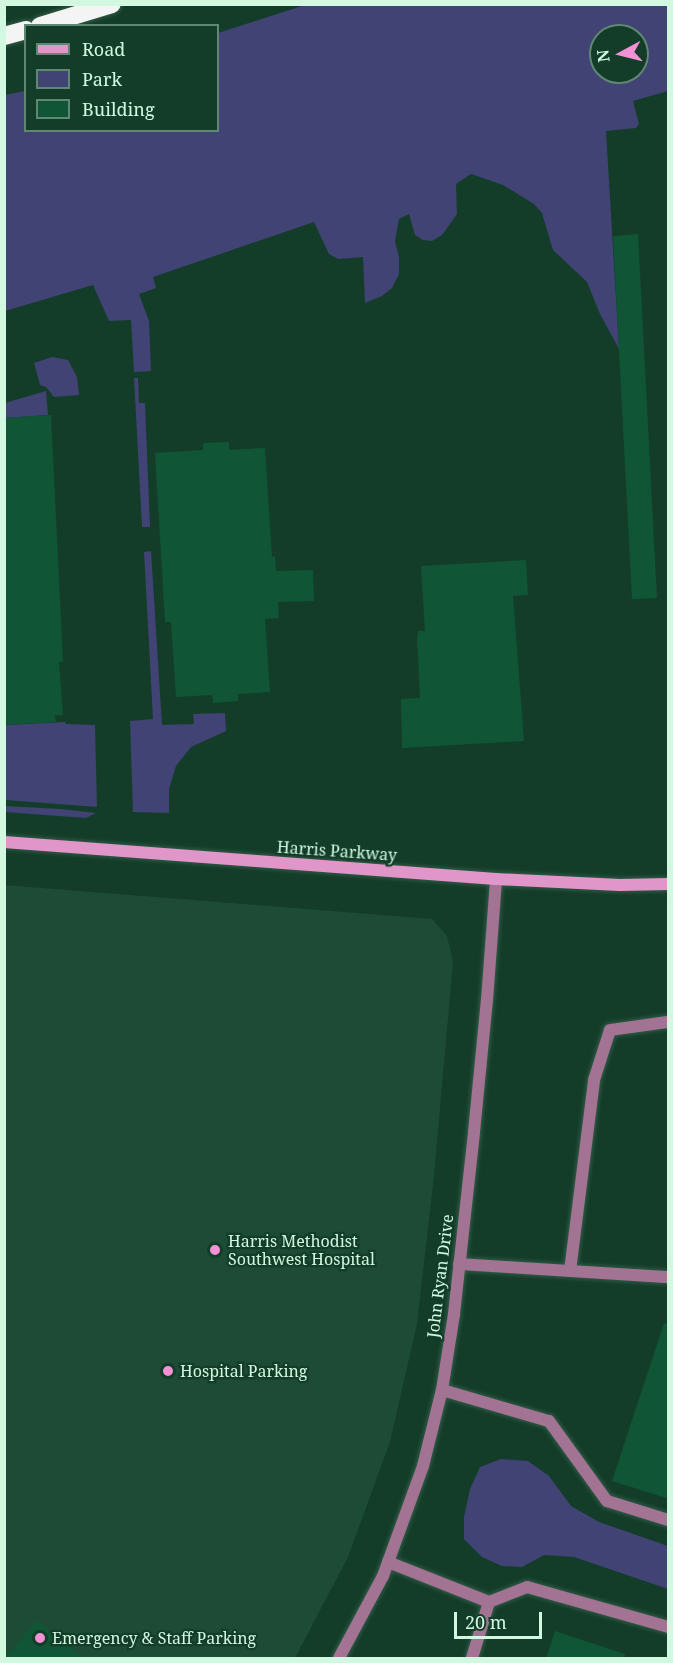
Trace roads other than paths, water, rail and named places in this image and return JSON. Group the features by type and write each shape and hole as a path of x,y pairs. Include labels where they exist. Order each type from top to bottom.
{"highway":[{"path":"47,24 112,4"},
{"path":"4,36 24,31"}],"street":[{"name":"Harris Parkway","path":"4,842 496,879 620,885 669,884"},
{"name":"John Ryan Drive","path":"339,1659 388,1562 423,1466 442,1390 459,1263 487,1000 496,879"},
{"path":"570,1271 594,1080 610,1030 669,1022"},
{"path":"459,1263 669,1277"},
{"path":"442,1390 549,1421 607,1501 669,1520"},
{"path":"388,1562 489,1602 527,1587 669,1627"},
{"path":"472,1659 489,1602"}],"place":[{"name":"Harris Methodist Southwest Hospital","path":"215,1250"},
{"name":"Hospital Parking","path":"168,1371"},
{"name":"Emergency & Staff Parking","path":"40,1638"}]}
